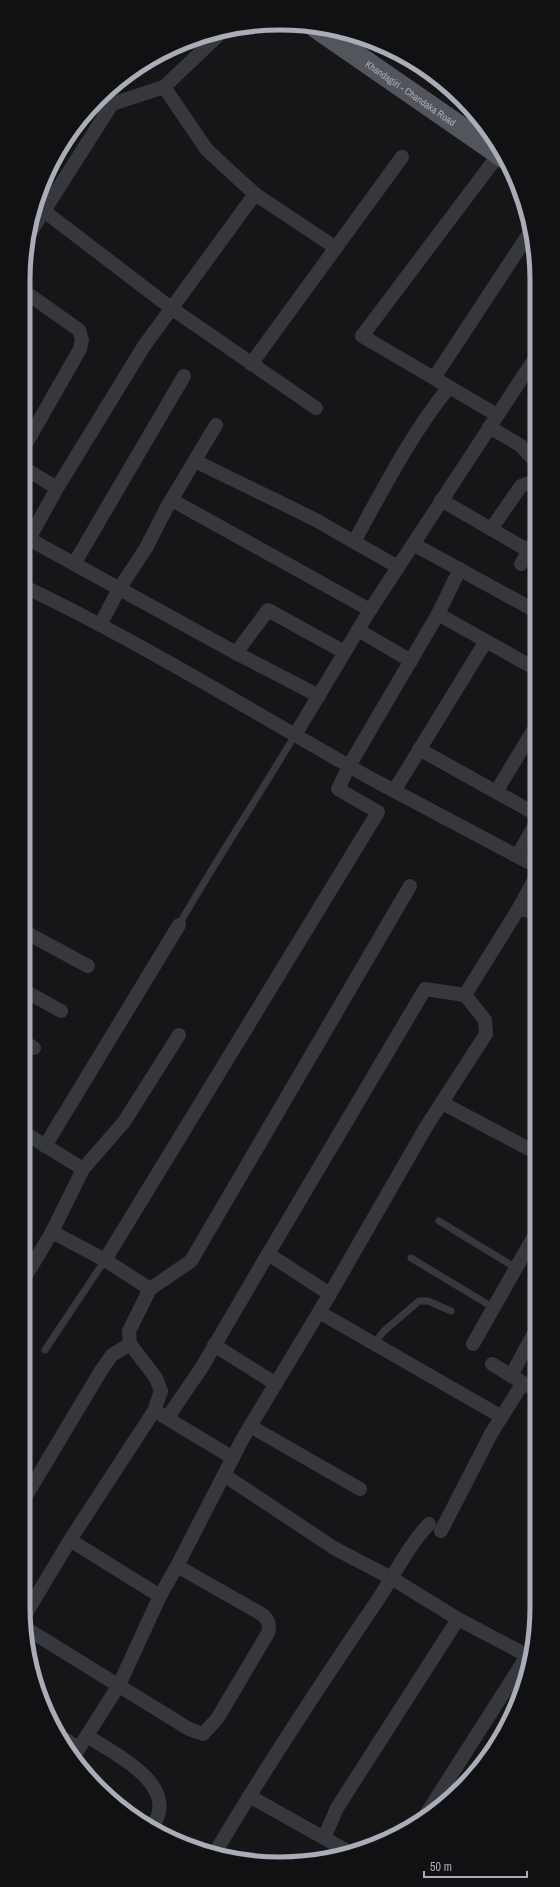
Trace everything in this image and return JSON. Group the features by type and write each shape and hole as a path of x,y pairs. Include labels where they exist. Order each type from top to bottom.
{"main road":[{"name":"Khandagiri - Chandaka Road","path":"325,34 494,151"},
{"name":"Khandagiri - Chandaka Road","path":"368,46 468,115"}],"street":[{"path":"101,106 112,104 164,87 214,39"},
{"path":"164,87 208,150 255,194 336,248"},
{"path":"37,221 112,104"},
{"path":"251,364 402,157"},
{"path":"497,415 362,336 499,160"},
{"path":"30,535 144,346 255,194"},
{"path":"44,211 171,308 316,408"},
{"path":"434,378 526,238"},
{"path":"30,295 79,330 82,340 80,349 70,368 30,437"},
{"path":"295,734 370,610 530,366"},
{"path":"74,564 184,376"},
{"path":"354,542 386,484 436,402 449,387"},
{"path":"100,625 119,589 146,548 172,500 216,426"},
{"path":"489,427 520,445 530,456"},
{"path":"195,461 314,519 398,567"},
{"path":"30,472 57,488"},
{"path":"491,529 521,486 530,483"},
{"path":"172,500 370,610"},
{"path":"441,500 491,529 530,545"},
{"path":"30,539 236,653 319,696"},
{"path":"413,544 530,608"},
{"path":"521,564 530,549"},
{"path":"105,1260 378,812 338,789 349,766 438,614 460,569"},
{"path":"30,590 100,625 394,791 530,863"},
{"path":"236,653 268,610 344,652"},
{"path":"438,614 530,666"},
{"path":"358,630 411,661"},
{"path":"394,791 486,641"},
{"path":"496,792 530,736"},
{"path":"419,749 530,810"},
{"path":"516,856 530,833"},
{"path":"30,1605 70,1540 154,1411 161,1391 156,1378 130,1344 129,1331 150,1289 191,1261 410,886"},
{"path":"465,995 519,908 530,887"},
{"path":"519,908 530,912"},
{"path":"45,1146 179,925"},
{"path":"30,935 88,966"},
{"path":"76,1752 119,1685 160,1596 250,1426 330,1294 442,1103 486,1034 485,1020 465,995 425,989 186,1392 168,1417"},
{"path":"30,993 61,1011"},
{"path":"30,1269 52,1232 83,1169 124,1122 179,1034"},
{"path":"442,1103 530,1149"},
{"path":"30,1136 83,1169"},
{"path":"52,1232 105,1260 150,1289"},
{"path":"473,1344 530,1243"},
{"path":"268,1254 330,1294"},
{"path":"318,1312 502,1417"},
{"path":"30,1490 102,1368 112,1355 130,1344"},
{"path":"214,1345 276,1384"},
{"path":"217,1849 309,1701 393,1579 416,1537 435,1528 522,1383 530,1348"},
{"path":"492,1364 522,1383"},
{"path":"154,1411 168,1417 232,1458"},
{"path":"250,1426 360,1489"},
{"path":"224,1475 334,1548 393,1579 458,1619 525,1655"},
{"path":"70,1540 160,1596"},
{"path":"31,1631 189,1729 203,1734 210,1729 217,1719 268,1633 270,1626 268,1620 263,1615 177,1566"},
{"path":"324,1838 337,1808 458,1619"},
{"path":"438,1800 522,1668"},
{"path":"87,1736 142,1772 151,1782 159,1803 158,1816 154,1823"},
{"path":"249,1796 343,1849"}],"lane":[{"path":"179,925 210,871 259,796 295,734"},
{"path":"439,1220 516,1268"},
{"path":"411,1258 494,1308"},
{"path":"45,1350 105,1260"},
{"path":"374,1344 384,1331 419,1301 428,1301 451,1311"}]}
